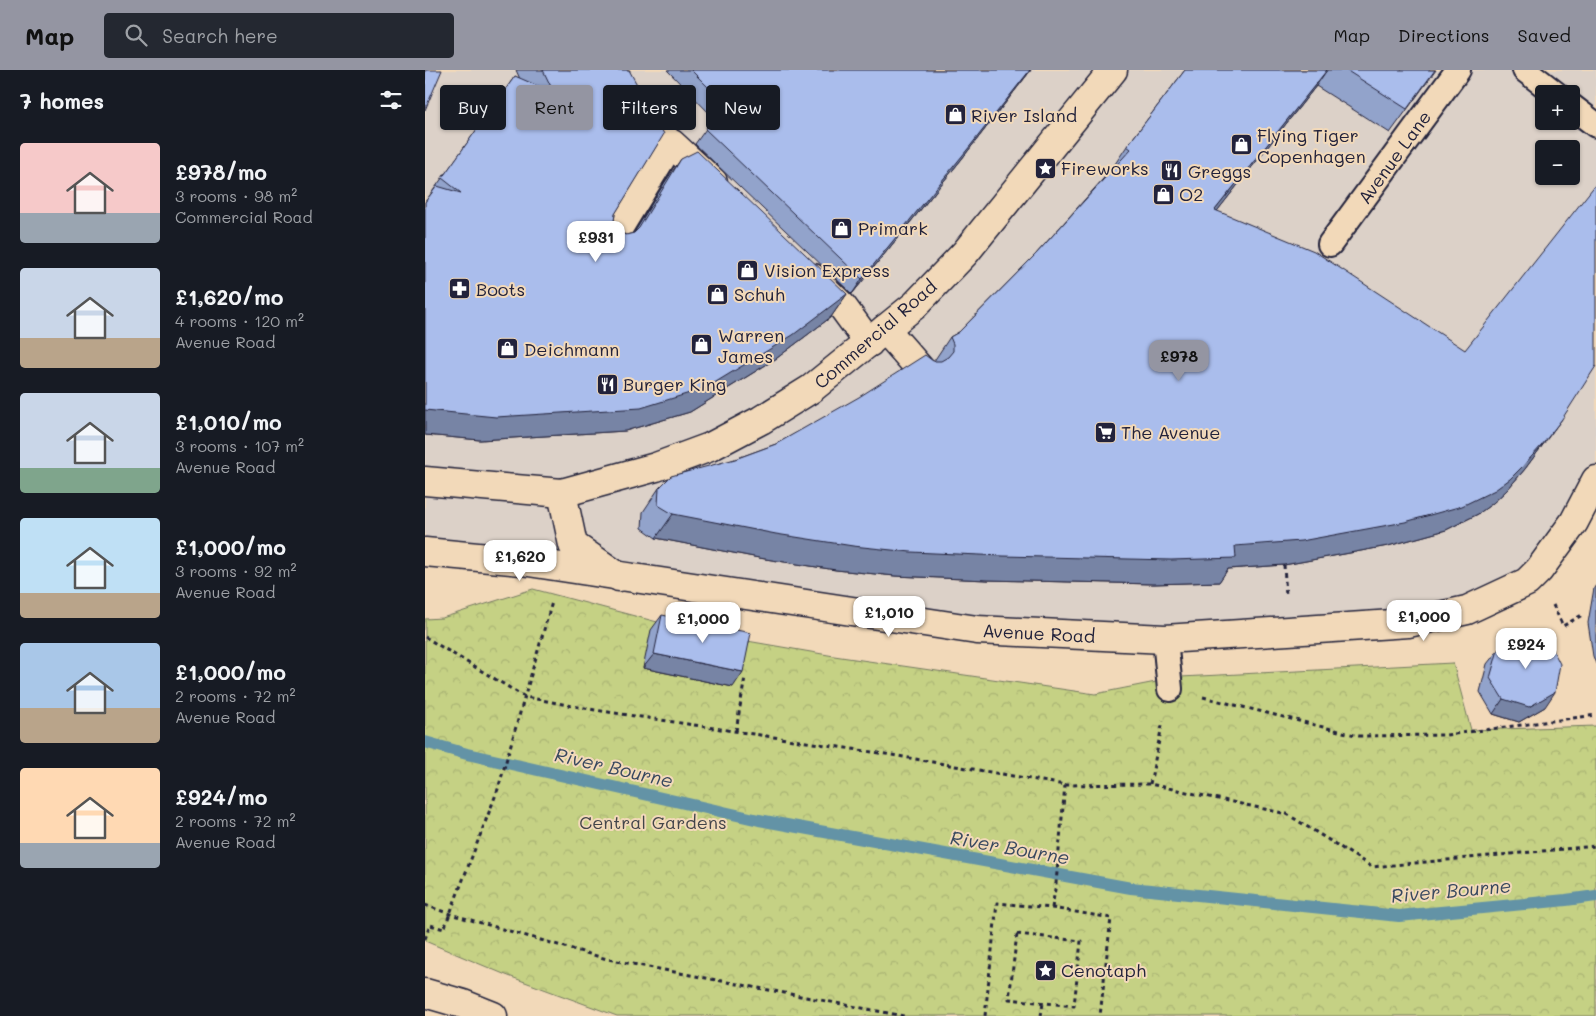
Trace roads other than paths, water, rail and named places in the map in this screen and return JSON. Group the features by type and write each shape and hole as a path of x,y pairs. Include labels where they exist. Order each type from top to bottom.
{"street":[{"name":"Commercial Road","path":"425,481 562,493 656,468 710,447 761,420 811,389 915,305 965,252 1113,70"},
{"path":"672,144 731,200"},
{"path":"794,260 842,306 921,370"},
{"name":"Avenue Road","path":"425,552 522,561 977,630 1165,639 1408,623 1467,610 1527,582 1539,570 1574,522 1596,480"},
{"path":"562,493 573,545 619,577"},
{"path":"425,993 463,1004 493,1016"}],"lane":[{"name":"Avenue Lane","path":"1330,244 1458,70"},
{"path":"1525,70 1544,85"},
{"path":"1580,113 1596,125"},
{"path":"611,244 672,144 661,130"},
{"path":"1165,639 1170,689"}],"waterway":[{"name":"River Bourne","path":"425,742 467,754 759,820 1131,888 1399,916 1596,896"}],"place":[{"name":"River Island","path":"955,115"},
{"name":"Flying Tiger Copenhagen","path":"1241,145"},
{"name":"Fireworks","path":"1045,168"},
{"name":"Greggs","path":"1172,171"},
{"name":"O2","path":"1163,194"},
{"name":"Primark","path":"842,228"},
{"name":"Vision Express","path":"748,270"},
{"name":"Boots","path":"460,289"},
{"name":"Schuh","path":"718,294"},
{"name":"Warren James","path":"702,345"},
{"name":"Deichmann","path":"508,349"},
{"name":"Burger King","path":"607,384"},
{"name":"The Avenue","path":"1105,432"},
{"name":"Cenotaph","path":"1045,970"}],"park label":[{"name":"Central Gardens","path":"653,822"}]}
